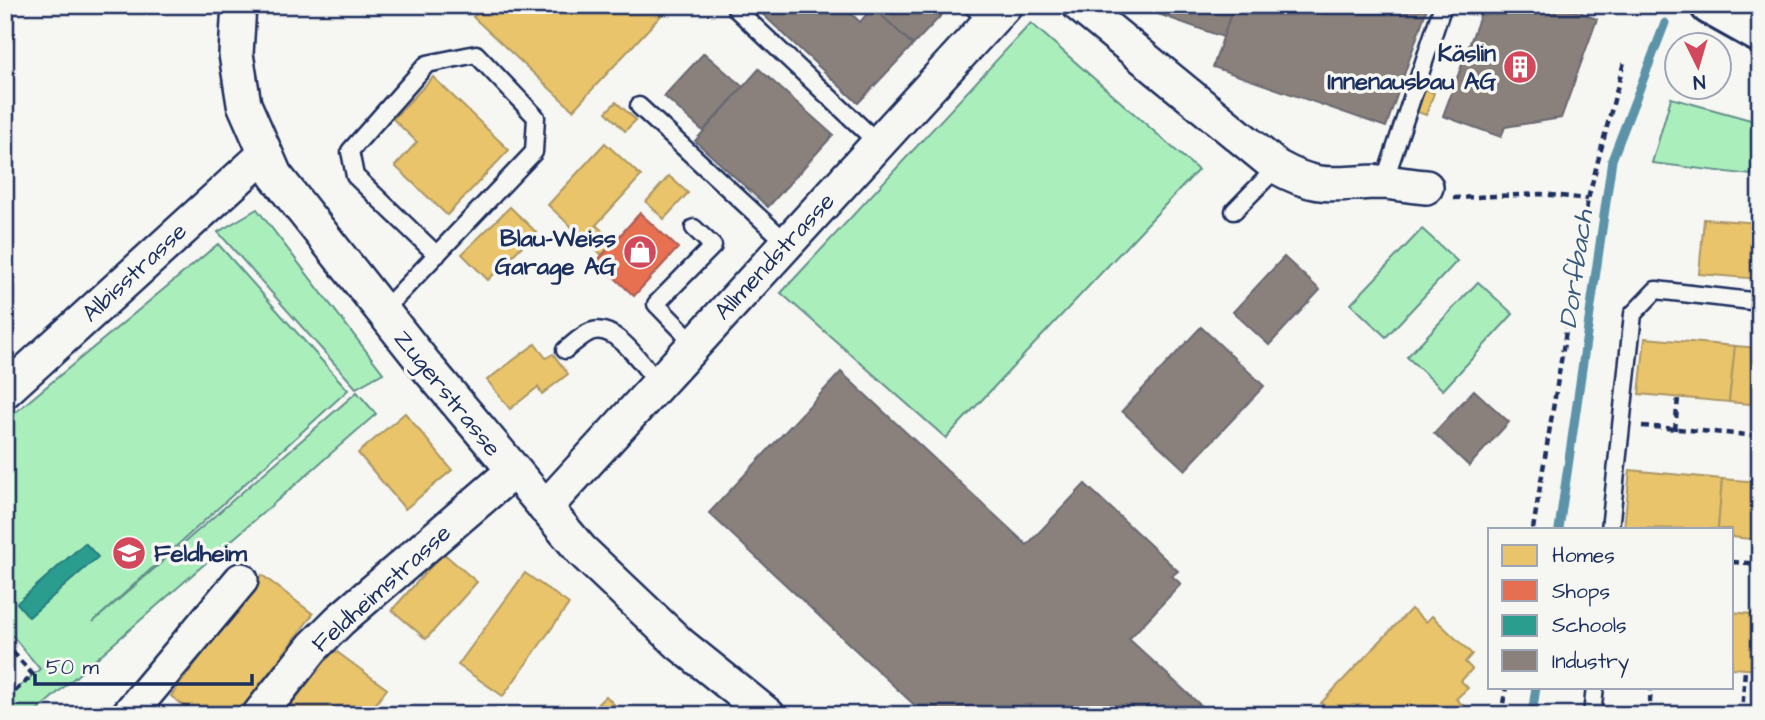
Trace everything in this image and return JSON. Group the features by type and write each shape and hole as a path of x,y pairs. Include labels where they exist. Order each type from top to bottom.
{"street":[{"name":"Zugerstrasse","path":"239,5 236,54 244,104 275,175 512,472 581,550 680,644 768,715"},
{"path":"1079,5 1277,167 1301,180 1326,186 1384,182 1426,187"},
{"path":"1710,5 1760,33"},
{"name":"Allmendstrasse","path":"545,508 657,382 879,144 989,11"},
{"name":"Albisstrasse","path":"5,391 264,155"},
{"name":"Feldheimstrasse","path":"259,715 313,647 340,620 512,472"},
{"path":"138,711 241,580"}],"lane":[{"path":"1384,182 1443,5"},
{"path":"736,9 879,144"},
{"path":"382,312 437,255 534,152 537,117 476,54 427,64 350,151 355,176 437,255"},
{"path":"639,106 787,243"},
{"path":"1234,211 1277,167"},
{"path":"694,228 713,246 656,304 694,343"},
{"path":"1610,528 1633,314 1656,290 1760,302"},
{"path":"565,350 590,331 606,331 620,339 657,382"},
{"path":"1592,715 1595,688"}],"path":[{"path":"1532,528 1588,199 1624,62"},
{"path":"1426,187 1443,199 1541,194 1588,199"},
{"path":"1675,430 1678,398"},
{"path":"1622,425 1760,436"},
{"path":"1734,562 1759,564 1759,544"},
{"path":"5,643 33,675 5,700"},
{"path":"1742,715 1745,669"},
{"path":"1501,715 1506,688"},
{"path":"1649,715 1651,688"}],"green space":[{"path":"1031,23 1198,170 946,438 781,293"},
{"path":"1670,102 1686,102 1758,122 1751,175 1652,163"},
{"path":"257,209 383,373 356,388 218,232"},
{"path":"1422,229 1457,261 1386,337 1351,304"},
{"name":"Feldheim","path":"218,244 348,390 93,622 357,392 376,414 32,715 5,715 5,699 40,669 5,627 5,421"},
{"path":"1478,282 1513,314 1443,390 1407,357"}],"building: Homes":[{"path":"484,5 665,5 668,8 573,110 473,17"},
{"path":"433,77 509,150 447,215 395,166 417,142 393,119"},
{"path":"1423,88 1434,93 1426,115 1415,111"},
{"path":"616,102 636,120 625,131 606,112"},
{"path":"605,143 641,176 596,225 614,242 602,255 548,205"},
{"path":"669,176 688,193 664,219 646,202"},
{"path":"510,207 536,232 488,280 462,254"},
{"path":"1704,219 1760,223 1760,279 1699,274"},
{"path":"1645,338 1735,346 1729,402 1639,394"},
{"path":"535,344 546,358 553,354 568,374 542,394 538,387 510,409 487,380"},
{"path":"1735,346 1760,348 1760,405 1729,402"},
{"path":"405,413 452,470 405,509 358,453"},
{"path":"1630,470 1722,479 1718,528 1624,528"},
{"path":"1722,479 1760,482 1760,540 1734,537 1734,528 1718,528"},
{"path":"443,553 477,582 426,639 392,610"},
{"path":"525,573 569,604 503,696 458,665"},
{"path":"262,575 313,614 237,715 196,715 171,696"},
{"path":"1411,609 1426,622 1432,616 1472,654 1465,662 1472,669 1461,681 1468,688 1456,699 1465,707 1457,715 1333,715 1321,703"},
{"path":"1734,612 1760,615 1760,670 1734,668"},
{"path":"333,649 387,689 367,715 284,715"},
{"path":"606,696 624,715 586,715"}],"building: Shops":[{"name":"Blau-Weiss Garage AG","path":"640,213 678,248 634,296 597,261"}],"building: Schools":[{"path":"85,543 98,557 29,617 17,603"}],"building: Industry":[{"path":"761,5 842,5 860,22 873,7 913,45 858,103 757,9"},
{"path":"871,5 951,5 913,45"},
{"path":"1161,5 1234,5 1223,37 1158,14"},
{"path":"1234,5 1428,5 1386,127 1213,67"},
{"name":"Käslin Innenausbau AG","path":"1484,5 1560,5 1597,19 1561,118 1505,127 1501,137 1443,116"},
{"path":"704,53 743,87 703,131 664,96"},
{"path":"759,69 833,135 768,207 695,141"},
{"path":"1284,257 1320,290 1269,345 1233,312"},
{"path":"1201,327 1264,386 1185,470 1122,411"},
{"path":"841,372 1027,545 1085,484 1178,571 1172,576 1181,584 1129,639 1211,715 925,715 709,513"},
{"path":"1474,390 1509,422 1469,466 1434,433"}],"waterway":[{"name":"Dorfbach","path":"1559,528 1612,160 1665,23"},
{"name":"Dorfbach","path":"1532,715 1536,688"}],"place":[{"name":"Käslin Innenausbau AG","path":"1520,67"},
{"name":"Blau-Weiss Garage AG","path":"640,252"},
{"name":"Feldheim","path":"129,553"}]}
